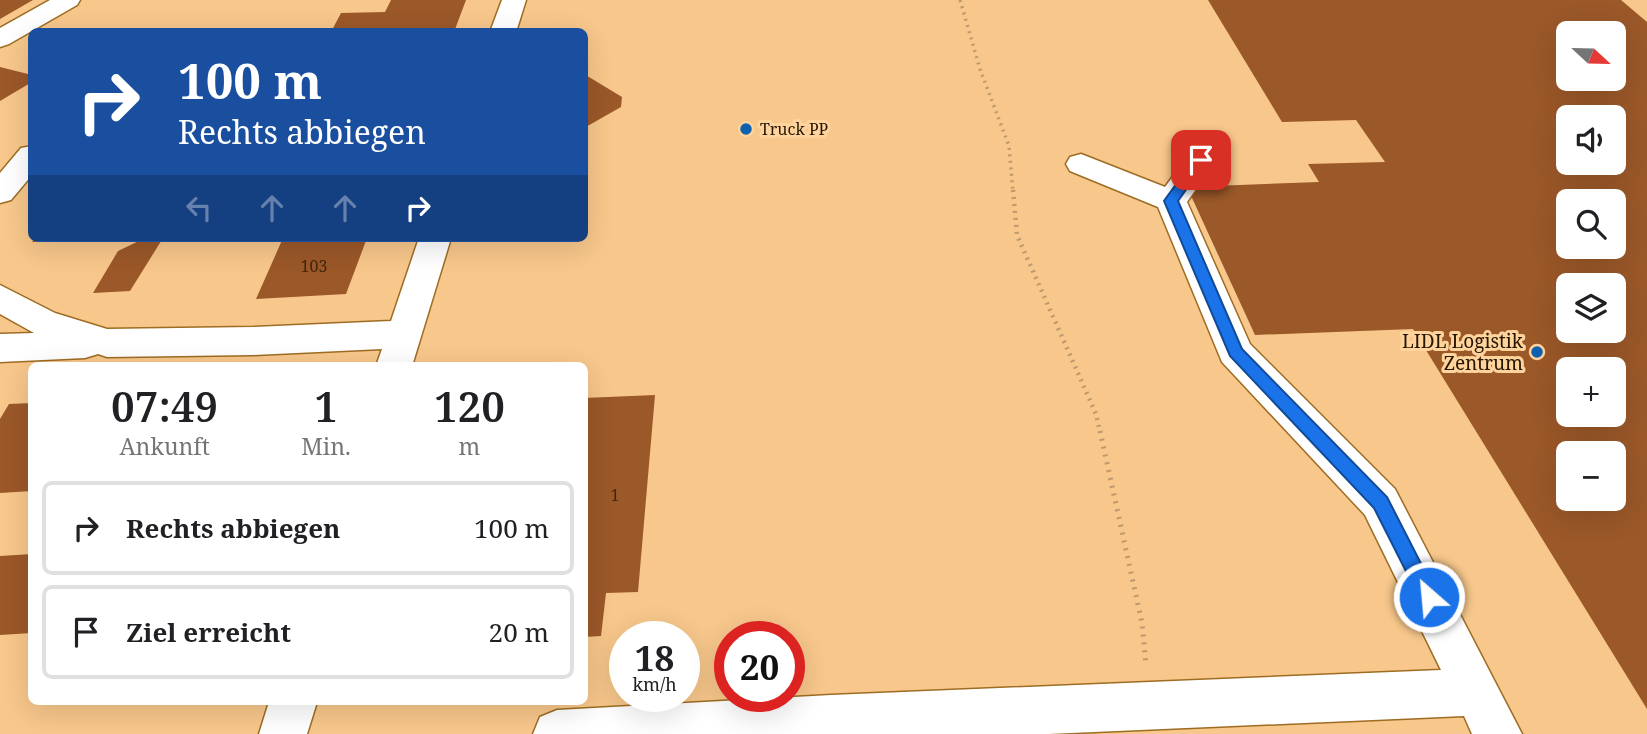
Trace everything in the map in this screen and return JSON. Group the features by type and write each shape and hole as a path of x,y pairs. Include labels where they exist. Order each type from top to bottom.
{"street":[{"path":"0,39 68,0"},
{"path":"504,28 514,0"},
{"path":"0,193 28,160"},
{"path":"1171,201 1201,160"},
{"path":"1081,164 1171,201 1235,352 1380,502 1498,734"},
{"path":"0,348 253,341 399,350 434,242"},
{"path":"0,298 43,322 107,343"},
{"path":"557,734 841,726 1149,704 1477,692"},
{"path":"283,734 292,705"}],"path":[{"path":"960,0 980,69 1009,146 1017,235 1096,414 1142,623 1149,704"}],"shaded area":[{"path":"0,0 1647,0 1647,734 0,734"}],"building":[{"path":"0,0 33,0 0,19"},
{"path":"391,0 466,0 456,28 333,28 341,13 385,12"},
{"name":"LIDL Logistik Zentrum","path":"1208,0 1621,0 1647,22 1647,709 1413,329 1255,335 1187,187 1319,182 1308,164 1385,162 1356,120 1282,122"},
{"path":"0,67 28,74 28,84 0,101"},
{"path":"588,76 622,97 621,107 588,126"},
{"path":"137,242 161,242 130,291 93,293 118,251"},
{"path":"281,242 366,242 346,294 256,299"},
{"path":"655,395 638,592 606,593 601,636 588,637 588,398"},
{"path":"28,403 28,491 0,493 0,419 9,404"},
{"path":"28,554 28,633 0,635 0,556"}],"place":[{"name":"Truck PP","path":"746,129"},
{"name":"LIDL Logistik Zentrum","path":"1537,352"}],"route":[{"path":"1201,160 1171,201 1235,352 1380,502 1429,597"}]}
